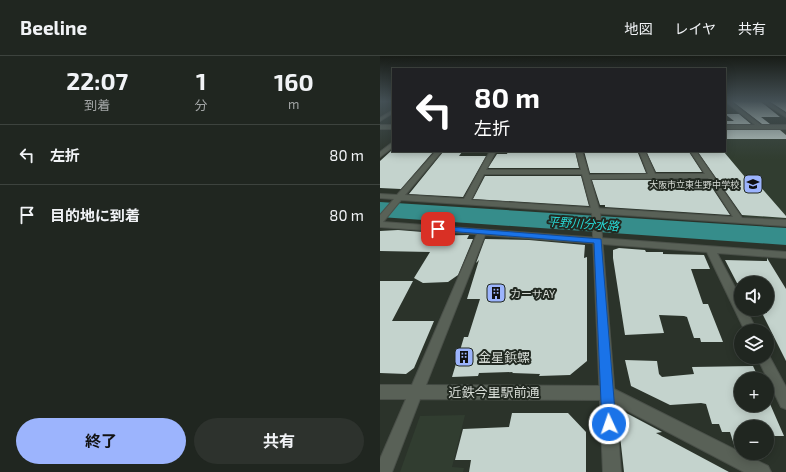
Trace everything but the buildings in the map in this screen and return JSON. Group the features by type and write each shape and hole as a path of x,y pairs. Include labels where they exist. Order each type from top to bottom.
{"street":[{"path":"752,120 760,127"},
{"path":"380,127 392,127"},
{"path":"726,127 786,127"},
{"path":"380,155 392,145"},
{"path":"380,220 397,198 438,152"},
{"path":"466,202 492,152"},
{"path":"579,152 596,212 612,472"},
{"path":"642,152 652,176"},
{"path":"694,152 739,220"},
{"path":"482,172 710,176"},
{"path":"380,196 596,212 786,223"},
{"path":"380,224 786,255"},
{"path":"383,472 482,232"},
{"path":"711,250 748,324"},
{"path":"767,364 786,402"},
{"name":"近鉄今里駅前通","path":"380,392 608,393"},
{"path":"608,393 762,472"}],"shaded area":[{"name":"大阪市立東生野中学校","path":"786,128 786,220 744,217 699,152 726,152 726,129"},
{"path":"465,415 452,467 464,468 463,472 400,472 420,416"}],"water":[{"name":"平野川分水路","path":"380,202 786,228 786,245 380,217"}],"place":[{"name":"大阪市立東生野中学校","path":"753,184"},
{"name":"カーサAY","path":"496,293"},
{"name":"金星鋲螺","path":"464,357"}],"route":[{"path":"438,229 598,241 609,424"}]}
